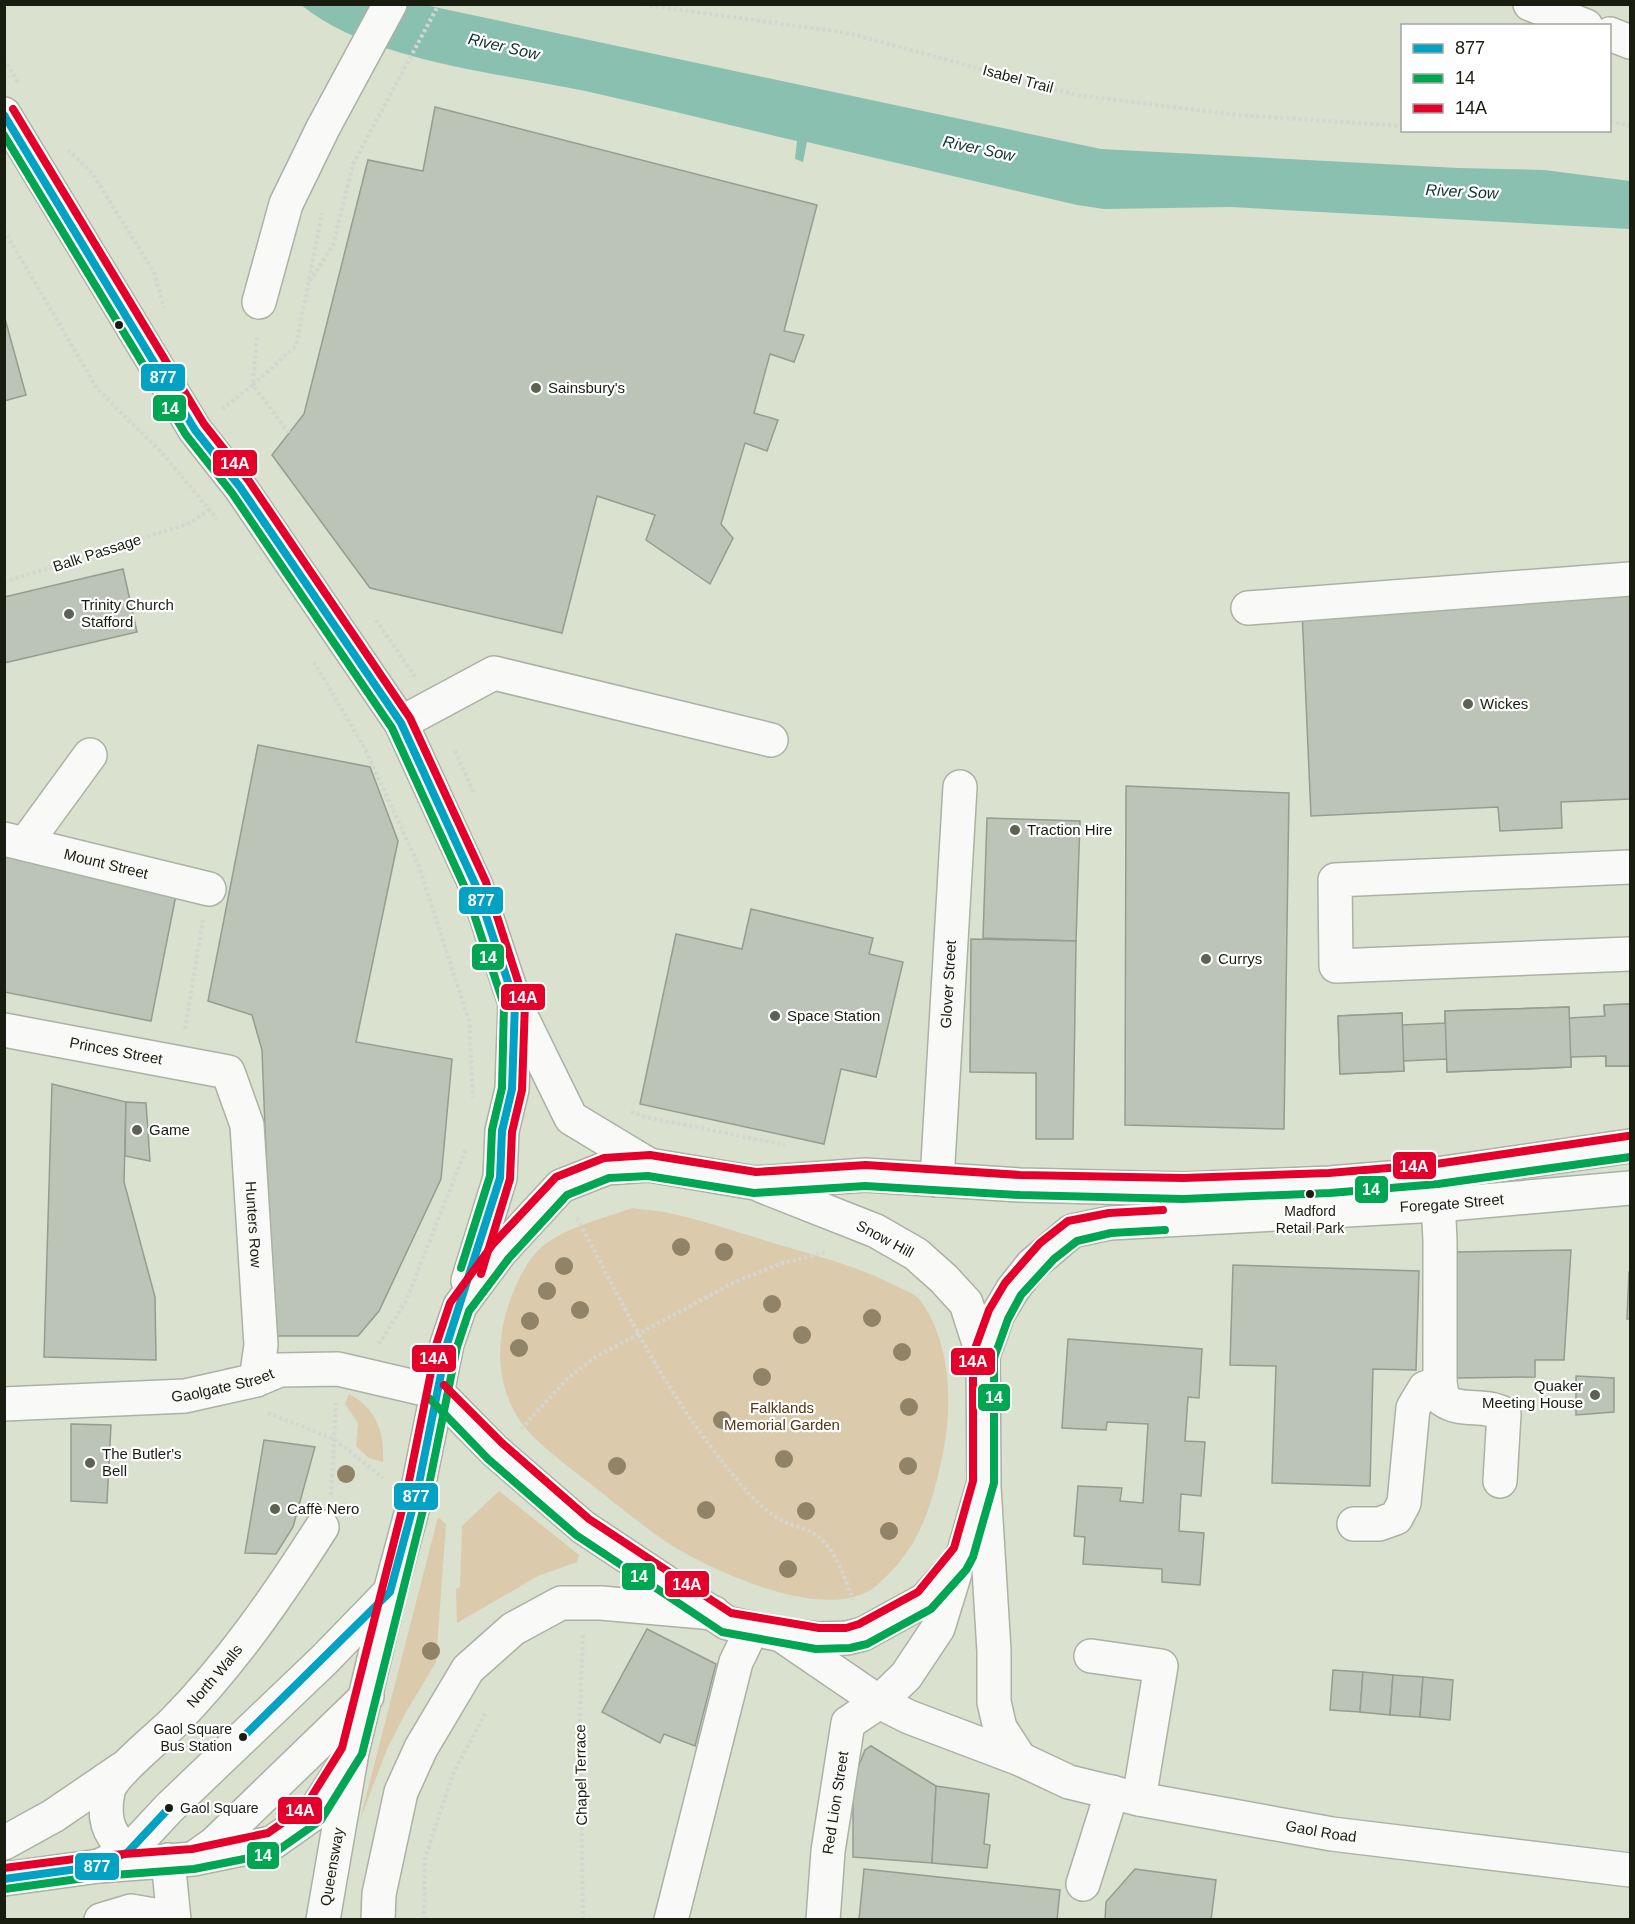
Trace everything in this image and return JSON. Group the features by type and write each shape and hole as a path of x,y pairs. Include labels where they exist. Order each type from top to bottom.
{"main road":[{"path":"259,302 286,204 390,4"},
{"path":"1530,4 1581,24"},
{"path":"1611,34 1630,42"},
{"path":"4,114 195,430 240,487 401,723 476,886 515,1003 571,1118 649,1166"},
{"path":"1248,608 1630,579"},
{"path":"401,723 494,673 771,740"},
{"path":"15,842 90,755"},
{"name":"Glover Street","path":"937,1180 960,787"},
{"name":"Mount Street","path":"15,842 209,889"},
{"path":"1630,867 1335,880 1336,966 1630,954"},
{"name":"Queensway","path":"323,1920 352,1752 390,1592 418,1488 447,1344 500,1178 502,1131 512,1089 515,1003"},
{"name":"Princes Street","path":"4,1030 179,1065 228,1072"},
{"name":"Hunters Row","path":"228,1072 247,1125 261,1346 256,1380"},
{"name":"Foregate Street","path":"983,1356 999,1314 1013,1289 1040,1258 1072,1232 1110,1223 1437,1189 1630,1146"},
{"path":"460,1306 501,1251 561,1186 607,1167 649,1166 754,1183"},
{"name":"Foregate Street","path":"754,1183 865,1175 937,1180 1183,1189 1330,1183 1437,1189 1630,1188"},
{"name":"Snow Hill","path":"754,1183 876,1231 916,1254 966,1303 983,1356 984,1482 964,1552 958,1563 925,1600 863,1634 847,1638 818,1639 767,1632"},
{"path":"1437,1189 1440,1241 1440,1383 1443,1400 1453,1407 1494,1408 1504,1414 1500,1481"},
{"name":"Gaolgate Street","path":"4,1404 185,1396 256,1380 280,1370 338,1369 437,1392"},
{"path":"1354,1524 1379,1524 1396,1518 1404,1503 1413,1408 1425,1388 1440,1383"},
{"path":"437,1392 495,1451 583,1527 716,1613 727,1623 767,1632"},
{"path":"984,1482 994,1651 994,1702 1000,1728 1020,1759"},
{"name":"North Walls","path":"160,1858 113,1838 106,1820 108,1790 130,1763 173,1723 295,1589 322,1527"},
{"name":"Red Lion Street","path":"823,1920 828,1851 848,1723 879,1702 906,1676 938,1628 958,1563"},
{"path":"101,1920 131,1911 173,1919 160,1858 169,1808 324,1660 390,1592"},
{"path":"378,1920 383,1872 401,1792 421,1748 468,1669 513,1629 561,1603 601,1603 716,1613"},
{"path":"671,1920 736,1662 767,1632"},
{"name":"Gaol Road","path":"767,1632 879,1702 909,1718 1020,1759 1069,1782 1126,1796 1332,1834 1571,1852 1630,1870"},
{"path":"1083,1884 1126,1796 1161,1666 1091,1656"},
{"path":"160,1858 214,1844 367,1696"},
{"path":"4,1879 272,1843 291,1833 313,1814 352,1752"},
{"name":"North Walls","path":"4,1843 53,1816 130,1763"}],"path":[{"path":"308,284 333,244 353,164 439,4"},
{"name":"Isabel Trail","path":"638,4 848,33 1076,95 1238,115 1401,126"},
{"path":"1611,122 1630,125"},
{"path":"4,230 98,390 162,453 210,509 223,528"},
{"path":"162,453 253,385 296,346 316,243"},
{"path":"259,302 253,385 290,433"},
{"name":"Balk Passage","path":"4,582 190,523 210,509"},
{"path":"310,655 364,747 419,866 469,1020 473,1102"},
{"path":"179,1065 209,889"},
{"path":"625,1109 645,1117 789,1145"},
{"path":"338,1369 382,1342 406,1301 466,1148"},
{"path":"575,1213 637,1334 658,1369 731,1473 778,1518 812,1532 822,1539 837,1561 854,1600"},
{"path":"519,1431 568,1378 594,1358 733,1283 780,1264 827,1252"},
{"path":"256,1380 258,1409 334,1439 383,1478"},
{"path":"322,1527 330,1510 334,1439"},
{"name":"Chapel Terrace","path":"583,1920 580,1718 584,1630"},
{"path":"424,1920 425,1858 453,1774 485,1712"}],"green space":[{"name":"Falklands Memorial Garden","path":"632,1208 667,1212 834,1261 882,1279 910,1292 920,1300 938,1335 944,1354 948,1395 946,1434 934,1492 921,1526 903,1557 876,1586 856,1597 830,1600 802,1597 772,1590 715,1568 671,1545 639,1522 550,1452 518,1418 505,1389 500,1359 506,1313 521,1275 535,1254 557,1237 577,1227"},
{"path":"349,1394 366,1406 377,1422 382,1441 383,1462 369,1458 356,1446 358,1423 345,1404"},
{"path":"499,1491 579,1555 577,1562 538,1576 457,1623 456,1589 460,1587 462,1526"},
{"path":"438,1517 446,1524 436,1662 387,1749 360,1820"}],"water":[{"name":"River Sow","path":"301,5 425,5 1101,149 1458,168 1544,170 1630,181 1630,229 1231,207 1104,209 1077,205 807,142 803,162 795,159 797,141 594,93 481,72 402,53 364,40 331,25"}],"building":[{"name":"Sainsbury's","path":"435,107 817,205 784,331 804,335 794,362 770,354 754,413 778,420 767,451 745,443 721,524 733,538 710,584 646,540 655,515 597,496 562,633 370,588 272,455 304,414 368,160 423,171"},
{"path":"4,315 26,395 4,401"},
{"name":"Trinity Church Stafford","path":"123,569 137,632 4,663 4,597"},
{"name":"Wickes","path":"1630,595 1630,799 1561,802 1562,828 1500,831 1498,807 1311,816 1302,610"},
{"path":"258,745 370,767 398,841 356,1042 452,1059 441,1179 379,1311 358,1336 273,1336 262,1050 252,1015 208,1001"},
{"name":"Currys","path":"1126,786 1289,793 1284,1129 1125,1125"},
{"path":"987,818 1080,821 1076,941 983,938"},
{"path":"4,856 177,890 151,1021 4,992"},
{"name":"Space Station","path":"751,909 873,938 869,954 903,962 876,1077 841,1069 824,1144 640,1104 676,934 742,949"},
{"path":"971,939 1076,941 1073,1139 1036,1139 1036,1073 970,1072"},
{"path":"1630,1004 1630,1066 1606,1066 1604,1005"},
{"path":"1630,1004 1630,1066 1606,1066 1606,1056 1571,1057 1571,1067 1447,1072 1447,1059 1403,1061 1404,1071 1340,1074 1338,1016 1402,1013 1402,1025 1445,1023 1445,1011 1569,1007 1569,1018 1605,1016 1604,1005"},
{"path":"1569,1007 1571,1067 1447,1072 1445,1011"},
{"path":"1402,1013 1404,1071 1340,1074 1338,1016"},
{"path":"52,1084 126,1102 124,1182 155,1297 156,1360 44,1357"},
{"name":"Game","path":"126,1102 146,1103 150,1161 125,1156"},
{"path":"1571,1250 1564,1360 1535,1360 1535,1377 1457,1378 1457,1252"},
{"path":"1233,1265 1419,1271 1416,1370 1373,1369 1370,1486 1272,1483 1276,1366 1230,1365"},
{"path":"1629,1272 1630,1319 1627,1319"},
{"path":"1068,1339 1202,1349 1199,1398 1188,1397 1185,1441 1205,1442 1201,1496 1181,1494 1179,1531 1204,1533 1200,1585 1162,1582 1162,1569 1083,1564 1085,1537 1074,1536 1078,1486 1122,1488 1120,1501 1143,1503 1148,1424 1107,1422 1106,1430 1062,1428"},
{"name":"Quaker Meeting House","path":"1576,1376 1614,1378 1614,1412 1576,1415"},
{"name":"The Butler's Bell","path":"71,1424 111,1425 107,1503 71,1501"},
{"name":"Caffè Nero","path":"264,1440 315,1447 293,1527 276,1554 245,1553"},
{"path":"647,1629 716,1664 695,1746 664,1734 660,1743 602,1712"},
{"path":"1333,1670 1363,1672 1360,1712 1330,1710"},
{"path":"1363,1672 1393,1675 1390,1715 1360,1712"},
{"path":"1393,1675 1423,1677 1420,1717 1390,1715"},
{"path":"1423,1677 1453,1680 1450,1720 1420,1717"},
{"path":"871,1746 936,1786 932,1863 853,1857 853,1780 865,1750"},
{"path":"936,1786 989,1794 984,1844 990,1845 987,1868 932,1863"},
{"path":"864,1869 1060,1890 1057,1920 859,1920"},
{"path":"1135,1869 1216,1880 1211,1920 1105,1920 1106,1902"}],"transit line":[{"name":"14A","path":"13,109 204,424 249,481 410,718 486,882 525,1003 522,1090 512,1132 510,1179 481,1274"},
{"name":"877","path":"4,115 195,430 240,487 401,723 476,886 515,1003 512,1089 502,1131 500,1178 447,1344 418,1488 390,1592 242,1738"},
{"name":"14","path":"4,135 186,435 232,493 392,728 466,890 504,1005 502,1088 492,1130 490,1176 461,1268"},
{"name":"14A","path":"4,1868 98,1856 192,1849 268,1833 305,1807 342,1748 408,1486 437,1342 450,1303 493,1244 556,1177 604,1158 650,1155 756,1172 866,1165 1020,1175 1183,1178 1329,1173 1436,1164 1628,1136"},
{"name":"14","path":"5,1889 100,1876 194,1869 274,1853 321,1820 362,1754 428,1490 457,1347 469,1311 509,1258 567,1195 609,1178 648,1176 754,1193 865,1186 1020,1195 1183,1199 1330,1193 1438,1184 1630,1157"},
{"name":"14A","path":"444,1385 502,1443 589,1519 731,1613 819,1628 846,1628 859,1624 918,1592 954,1548 973,1481 973,1354 989,1310 1005,1283 1040,1243 1068,1221 1109,1213 1163,1210"},
{"name":"14","path":"430,1399 488,1459 576,1535 722,1632 816,1649 850,1648 867,1644 931,1609 966,1570 973,1557 994,1483 994,1358 1008,1319 1021,1295 1054,1259 1077,1241 1111,1233 1165,1230"},
{"name":"877","path":"4,1879 99,1866 128,1852 169,1808"}],"place":[{"name":"Sainsbury's","path":"536,388"},
{"name":"Trinity Church Stafford","path":"69,614"},
{"name":"Wickes","path":"1468,704"},
{"name":"Traction Hire","path":"1015,830"},
{"name":"Currys","path":"1206,959"},
{"name":"Space Station","path":"775,1016"},
{"name":"Game","path":"137,1130"},
{"name":"Madford Retail Park","path":"1310,1194"},
{"name":"Quaker Meeting House","path":"1595,1395"},
{"name":"The Butler's Bell","path":"90,1463"},
{"name":"Caffè Nero","path":"275,1509"},
{"name":"Gaol Square Bus Station","path":"243,1737"},
{"name":"Gaol Square","path":"169,1808"}]}
